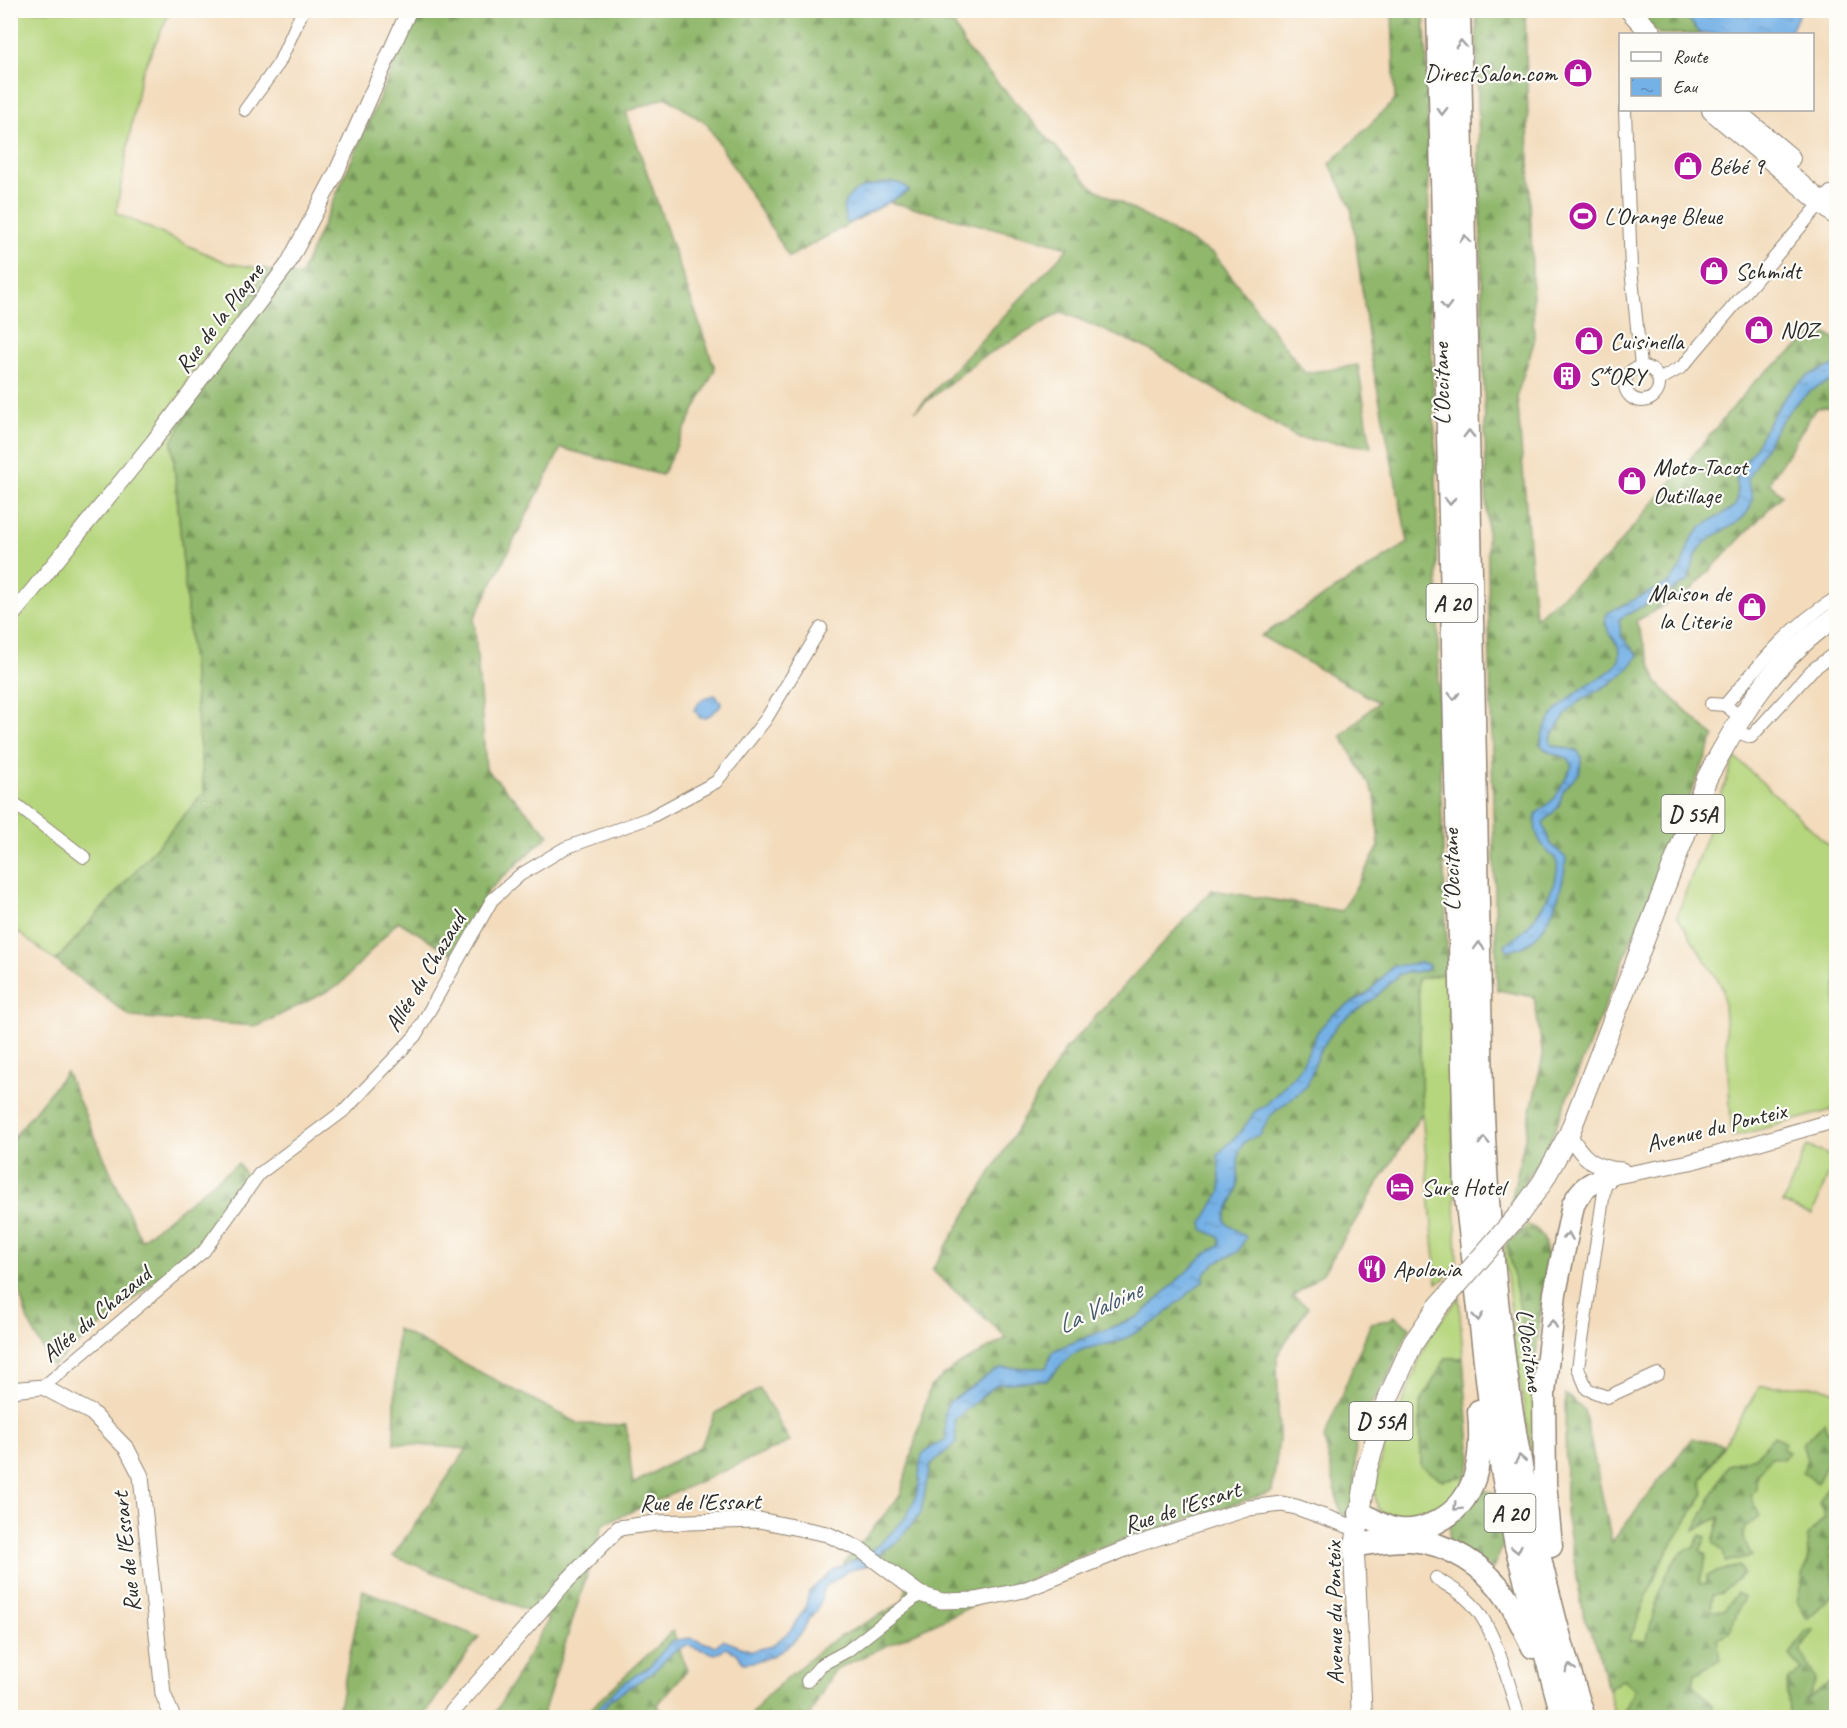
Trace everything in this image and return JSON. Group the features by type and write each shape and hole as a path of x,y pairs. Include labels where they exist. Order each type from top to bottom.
{"highway":[{"name":"L'Occitane","path":"1438,10 1462,1108 1466,1196 1481,1347 1516,1546 1563,1718"},
{"name":"L'Occitane","path":"1459,10 1482,1092 1488,1229 1497,1316 1515,1437 1541,1562 1584,1718"},
{"path":"1557,1618 1560,1598 1548,1529 1544,1393 1555,1293 1573,1205 1579,1192 1590,1183 1606,1178"},
{"path":"1358,1529 1380,1524 1406,1531 1436,1523 1448,1516 1465,1499 1476,1476 1481,1443 1476,1371 1481,1347"},
{"path":"1358,1529 1450,1550 1469,1561 1493,1580 1507,1598 1550,1677"}],"main road":[{"path":"1616,10 1634,33"},
{"path":"1630,10 1651,33"},
{"path":"1713,111 1829,197"},
{"path":"1733,111 1829,197 1836,215"},
{"name":"D 55A","path":"1569,1134 1707,778 1733,717 1802,642 1836,617"},
{"name":"Avenue du Ponteix","path":"1362,1718 1358,1529 1375,1436 1389,1396 1413,1343 1437,1308 1530,1200 1569,1134"}],"street":[{"path":"244,110 279,63 303,10"},
{"name":"Rue de la Plagne","path":"10,618 153,442 288,264 337,171 409,10"},
{"path":"1625,111 1631,269 1641,366"},
{"path":"1659,380 1682,367 1829,197"},
{"path":"1641,366 1653,370 1659,380 1656,393 1652,398 1638,401 1627,393 1625,380 1631,370 1641,366"},
{"path":"1733,717 1786,638 1823,606 1836,598"},
{"name":"Allée du Chazaud","path":"42,1387 204,1251 259,1174 345,1108 415,1036 492,900 520,875 565,848 649,818 716,782 766,719 821,628"},
{"path":"1711,704 1733,717 1753,743 1805,677 1836,652"},
{"path":"10,800 84,857"},
{"name":"Avenue du Ponteix","path":"1606,1178 1711,1156 1836,1120"},
{"path":"1569,1134 1581,1153 1592,1164 1607,1169 1643,1171"},
{"path":"1606,1178 1578,1368 1587,1389 1607,1397 1658,1374"},
{"path":"10,1390 42,1387"},
{"name":"Rue de l'Essart","path":"42,1387 92,1413 127,1449 141,1476 163,1694 173,1718"},
{"name":"Rue de l'Essart","path":"447,1718 563,1585 619,1528 655,1523 759,1520 827,1534 861,1550 920,1594 942,1601 975,1600 1024,1590 1135,1545 1249,1508 1282,1504 1358,1529"},
{"path":"1436,1578 1467,1599 1478,1613 1502,1663 1519,1718"},
{"path":"807,1681 821,1665 847,1651 920,1594"}],"green space":[{"path":"10,11 170,11 140,77 116,213 227,263 265,269 172,442 204,793 56,961 10,926"},
{"path":"418,11 947,11 966,48 1092,187 1215,255 1305,373 1358,365 1371,447 1298,438 1146,348 1062,312 981,358 915,411 1069,247 889,202 789,257 707,124 666,97 626,112 715,369 662,475 561,448 474,619 486,769 549,835 487,892 454,955 398,921 340,985 258,1026 131,1017 56,961 204,793 172,442 265,269 300,276"},
{"path":"1392,11 1424,11 1428,81 1429,291 1436,462 1440,770 1448,973 1418,979 1422,1113 1323,1273 1293,1296 1308,1307 1277,1356 1279,1440 1272,1492 1093,1550 834,1670 809,1717 749,1718 767,1695 827,1644 903,1602 909,1578 889,1564 844,1563 900,1496 930,1387 953,1368 1007,1338 932,1270 1064,1051 1212,890 1342,911 1379,847 1375,795 1341,736 1378,702 1261,636 1408,543 1371,357 1351,207 1330,164 1395,100"},
{"path":"1476,11 1525,11 1534,342 1517,395 1535,618 1608,557 1756,380 1820,330 1836,340 1836,406 1816,408 1769,483 1782,495 1689,592 1636,621 1657,683 1714,737 1548,1146 1510,1206 1543,1056 1534,997 1497,990"},
{"path":"1638,11 1682,11 1700,33 1658,33"},
{"path":"1735,757 1836,852 1836,1109 1732,1137 1723,988 1677,916"},
{"path":"1448,973 1457,1264 1443,1280 1437,1283 1422,1113 1418,979"},
{"path":"66,1072 141,1240 238,1163 247,1177 197,1246 52,1366 28,1321 11,1265 10,1142"},
{"path":"1807,1146 1835,1158 1812,1215 1783,1203"},
{"path":"1527,1225 1540,1232 1547,1254 1535,1364 1539,1496 1516,1359 1504,1247"},
{"path":"1532,1229 1543,1237 1547,1254 1535,1364 1525,1361 1522,1320 1507,1243 1524,1231"},
{"path":"1459,1297 1463,1358 1446,1358 1420,1404 1421,1466 1466,1476 1458,1500 1406,1526 1378,1510 1374,1491 1383,1451 1429,1336"},
{"path":"1394,1316 1410,1327 1388,1377 1356,1430 1354,1515 1341,1515 1324,1438 1371,1323 1389,1320"},
{"path":"397,1329 580,1424 626,1425 633,1484 701,1446 715,1413 760,1389 790,1442 603,1524 542,1717 493,1717 549,1619 393,1556 467,1449 394,1443"},
{"path":"1446,1358 1463,1358 1471,1461 1466,1476 1442,1480 1421,1466 1420,1404"},
{"path":"1760,1386 1819,1386 1836,1392 1836,1717 1615,1717 1598,1649"},
{"path":"1565,1394 1584,1410 1612,1542 1692,1438 1723,1445 1701,1481 1704,1493 1662,1560 1629,1641 1646,1641 1667,1573 1683,1552 1693,1547 1700,1535 1706,1537 1700,1551 1707,1555 1699,1584 1707,1584 1707,1575 1740,1565 1743,1574 1722,1593 1713,1595 1711,1611 1724,1610 1737,1593 1744,1597 1729,1633 1717,1638 1720,1659 1695,1674 1693,1685 1713,1705 1714,1717 1621,1717 1635,1690 1623,1679 1608,1690 1598,1649 1584,1618 1566,1514"},
{"path":"1825,1422 1828,1433 1836,1435 1836,1463 1830,1459 1817,1483 1803,1472 1807,1459 1802,1444"},
{"path":"1774,1436 1785,1443 1783,1448 1789,1452 1783,1459 1771,1457 1757,1474 1756,1488 1751,1496 1760,1517 1745,1527 1743,1539 1752,1556 1725,1562 1724,1553 1713,1542 1720,1517 1694,1531 1728,1465 1755,1457"},
{"path":"1836,1473 1836,1542 1829,1551 1836,1592 1807,1619 1797,1601 1808,1557 1807,1537 1825,1517 1819,1503"},
{"path":"1478,1489 1495,1493 1505,1540 1493,1569 1448,1542 1451,1524"},
{"path":"363,1590 479,1637 423,1717 337,1717"},
{"path":"1813,1630 1801,1650 1816,1680 1808,1698 1830,1682 1836,1684 1836,1712 1824,1717 1787,1717 1789,1716 1787,1682 1801,1670 1790,1655 1806,1631"},
{"path":"673,1631 687,1670 658,1704 662,1717 580,1718"}],"water":[{"path":"1682,11 1800,11 1790,33 1700,33"},
{"path":"892,182 904,185 909,191 852,222 846,223 843,206 851,194 863,188"},
{"path":"1836,366 1836,380 1806,395 1794,406 1773,433 1748,478 1752,501 1744,516 1700,548 1687,582 1619,619 1621,636 1638,655 1632,664 1618,678 1572,707 1550,738 1552,745 1578,751 1581,758 1580,772 1563,791 1559,806 1543,823 1551,844 1566,858 1564,871 1557,901 1542,929 1532,940 1521,947 1507,950 1505,944 1523,932 1548,897 1557,873 1556,860 1545,849 1537,835 1536,814 1555,798 1572,766 1569,759 1544,749 1541,745 1543,735 1547,724 1571,697 1618,663 1619,649 1606,626 1607,613 1670,582 1681,567 1691,539 1703,526 1735,506 1737,475 1786,396 1807,377 1820,370"},
{"path":"715,695 721,702 720,707 706,718 700,718 695,710 698,704 705,698"},
{"path":"1421,963 1429,965 1428,970 1399,974 1376,997 1338,1024 1319,1052 1307,1086 1270,1116 1260,1135 1250,1138 1240,1149 1237,1189 1225,1220 1227,1224 1246,1237 1238,1252 1216,1262 1204,1275 1204,1280 1158,1320 1121,1341 1084,1349 1071,1355 1047,1380 997,1384 955,1419 956,1443 930,1465 921,1513 897,1542 875,1556 872,1550 897,1528 913,1504 917,1494 921,1457 928,1449 946,1439 944,1413 948,1403 994,1371 1001,1368 1046,1368 1052,1352 1057,1349 1140,1316 1204,1255 1221,1244 1219,1237 1204,1230 1202,1224 1221,1191 1218,1154 1241,1132 1255,1111 1265,1106 1300,1069 1318,1031 1332,1015 1368,993 1393,966"},
{"path":"863,1556 872,1564 848,1571 825,1587 817,1611 809,1618 803,1631 792,1643 774,1655 743,1663 737,1653 725,1648 715,1654 687,1645 674,1651 652,1673 611,1699 597,1717 589,1718 619,1686 651,1665 671,1641 690,1638 715,1646 723,1640 751,1651 772,1646 791,1630 805,1608 809,1592 833,1570"}],"place":[{"name":"DirectSalon.com","path":"1578,73"},
{"name":"Bébé 9","path":"1688,166"},
{"name":"L'Orange Bleue","path":"1583,216"},
{"name":"Schmidt","path":"1714,271"},
{"name":"NOZ","path":"1759,330"},
{"name":"Cuisinella","path":"1589,341"},
{"name":"S*ORY","path":"1567,376"},
{"name":"Moto-Tacot Outillage","path":"1632,481"},
{"name":"Maison de la Literie","path":"1752,607"},
{"name":"Sure Hotel","path":"1400,1187"},
{"name":"Apolonia","path":"1372,1269"}],"water label":[{"name":"La Valoine","path":"1099,1307"}]}
